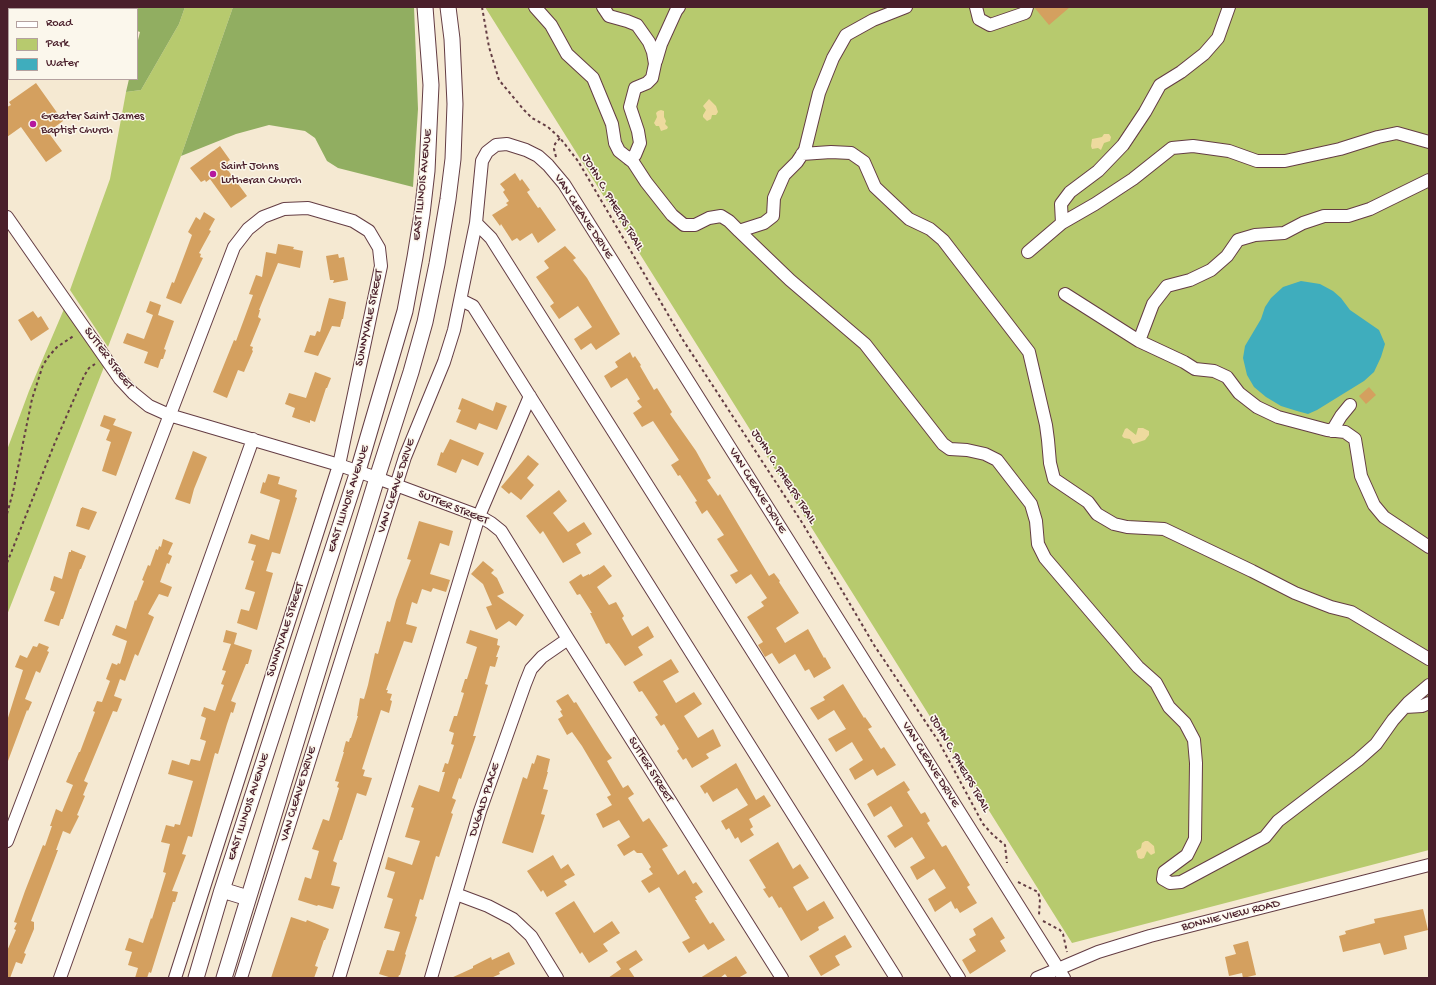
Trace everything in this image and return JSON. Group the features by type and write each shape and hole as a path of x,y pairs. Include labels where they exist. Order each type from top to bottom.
{"main road":[{"name":"EAST ILLINOIS AVENUE","path":"196,978 222,890 358,472 404,311 415,257 427,171 431,85 425,7"},
{"name":"EAST ILLINOIS AVENUE","path":"224,978 376,478 411,372 424,322 437,264 453,159 456,104 452,39 448,7"},
{"path":"222,890 248,898"}],"street":[{"path":"535,7 551,26 567,54 593,78 612,124 615,143 619,151 633,162 646,182 672,215 684,225 695,225 709,218 721,216 729,221 790,280 865,344 943,444 950,449 973,451 985,454 997,460 1031,504 1036,521 1038,544 1045,558 1138,666 1156,683 1169,707 1185,723 1194,740 1196,763 1195,839 1187,855 1164,872 1163,879 1170,883 1181,882 1265,836 1278,821 1358,760 1376,744 1393,720 1429,685"},
{"path":"603,7 609,16 627,20 637,26 649,42 653,52 655,64"},
{"path":"629,160 635,155 640,143 638,131 630,107 635,88 647,83 652,78 661,44 679,7"},
{"path":"739,231 764,223 773,216 774,198 784,175 797,162 805,150 819,93 833,58 846,35 873,20 906,7"},
{"path":"976,7 979,19 990,25 1025,13 1027,7"},
{"path":"1062,223 1062,204 1070,192 1098,171 1123,145 1145,112 1160,85 1181,72 1209,49 1218,38 1229,7"},
{"path":"1028,252 1062,223 1095,204 1133,179 1172,148 1193,146 1229,151 1257,161 1285,161 1340,149 1378,137 1397,134 1429,142"},
{"name":"VAN CLEAVE DRIVE","path":"241,978 405,457 444,362 454,330 476,223 482,161 487,152 496,145 507,144 526,150 538,156 548,165 568,191 1061,973"},
{"path":"802,154 831,152 851,153 864,162 875,187 909,218 930,229 943,240 1029,352 1046,425 1050,464 1054,479 1088,502 1097,514 1114,524 1164,529 1295,593 1331,607 1351,612 1429,659"},
{"path":"1139,341 1153,304 1167,286 1190,280 1211,270 1227,256 1238,240 1255,235 1284,233 1303,223 1324,216 1348,216 1370,209 1429,180"},
{"name":"SUNNYVALE STREET","path":"7,840 234,247 248,229 262,217 284,209 308,208 354,221 369,231 379,248 381,266 339,465 175,978"},
{"name":"SUTTER STREET","path":"7,217 120,379 149,406 169,415 339,465 396,485 479,516 501,531 782,978"},
{"path":"476,223 491,238 959,978"},
{"path":"1065,294 1139,341 1184,362 1195,369 1214,370 1227,377 1240,393 1257,407 1278,417 1301,424 1332,431 1345,432 1355,439 1361,476 1374,505 1384,517 1429,547"},
{"path":"461,300 473,306 896,978"},
{"path":"339,978 479,516 530,396"},
{"path":"1332,431 1340,416 1350,405"},
{"path":"60,978 253,439"},
{"name":"DUGALD PLACE","path":"431,978 480,811 531,669 542,657 568,639"},
{"path":"1405,707 1422,706 1429,703"},
{"name":"BONNIE VIEW ROAD","path":"1037,978 1061,973 1098,952 1150,936 1429,865"},
{"path":"456,894 488,906 513,919 531,936 557,978"}],"path":[{"name":"JOHN C. PHELPS TRAIL","path":"482,7 489,47 499,80 532,118 548,127 560,138 578,161 683,340 736,423 787,498 874,645 939,742 983,824 1005,845 1007,865"},
{"path":"548,165 555,158 555,144 560,138"},
{"path":"7,514 15,485 32,399 41,370 49,356 57,347 76,334"},
{"path":"7,563 54,444 84,376 89,368 96,363"},
{"path":"1017,882 1038,892 1040,899 1039,916 1044,922 1060,930 1066,952"}],"green space":[{"path":"31,7 185,7 179,24 141,90 126,92 129,80 138,80 138,40 140,32 138,31 138,8"},
{"path":"185,7 233,7 181,156 108,347 70,290 110,179 126,92 141,90 179,24"},
{"path":"233,7 414,7 418,109 413,187 338,168 327,161 315,138 305,131 269,125 236,134 181,156"},
{"path":"485,7 1429,7 1429,850 1072,943"},
{"path":"64,309 104,367 7,615 7,450 29,391"}],"sand":[{"path":"709,99 716,106 718,112 716,115 712,115 711,119 707,121 703,117 706,110 703,106"},
{"path":"661,110 664,111 666,121 665,124 668,127 667,129 661,131 659,126 656,126 654,123 657,117 656,113"},
{"path":"1104,134 1109,134 1111,137 1110,141 1104,143 1101,150 1098,148 1092,149 1092,139 1102,137"},
{"path":"1127,428 1136,435 1138,428 1143,428 1149,431 1149,435 1145,440 1133,444 1130,439 1122,436"},
{"path":"1148,841 1154,846 1155,853 1151,855 1147,851 1144,858 1141,859 1138,858 1136,851 1141,848 1142,843"}],"water":[{"path":"1301,281 1320,284 1333,291 1341,298 1350,310 1379,330 1385,344 1374,372 1364,381 1308,414 1281,406 1266,397 1254,387 1247,375 1243,358 1245,346 1261,319 1265,307 1271,298 1283,287"}],"building":[{"path":"1034,7 1070,7 1049,25"},
{"name":"Greater Saint James Baptist Church","path":"36,83 63,121 48,132 62,151 46,162 21,127 7,137 7,107 11,105 9,102"},
{"name":"Saint Johns Lutheran Church","path":"220,146 230,160 227,162 230,167 227,169 247,196 231,208 210,179 206,182 205,180 201,182 190,168"},
{"path":"515,173 520,181 522,179 530,190 527,192 538,208 540,207 556,230 538,243 532,233 520,241 517,238 512,241 501,224 500,226 492,215 508,205 506,203 509,201 503,192 505,190 500,184"},
{"path":"204,212 215,219 209,230 211,231 199,253 201,254 200,257 203,258 181,304 166,298 172,282 174,283 192,235 188,232 196,217 200,220"},
{"path":"278,244 294,247 293,249 303,251 300,268 278,263 259,310 258,317 261,319 250,346 253,347 253,351 244,372 238,370 227,398 213,392 234,340 236,341 253,295 249,294 256,275 262,277 266,252 276,254"},
{"path":"565,246 576,258 573,260 587,278 620,334 596,350 591,343 581,350 574,339 592,327 578,306 559,319 550,306 554,303 536,277 549,268 544,261"},
{"path":"338,254 339,258 344,257 348,280 333,283 334,280 330,280 326,256"},
{"path":"329,298 346,302 340,327 332,326 318,356 304,352 310,335 315,336 317,331 320,332"},
{"path":"150,301 161,305 158,315 174,321 164,349 166,350 163,359 161,359 158,368 144,363 148,352 123,343 127,333 144,339 153,315 146,312"},
{"path":"33,311 38,318 41,316 49,329 31,341 18,320"},
{"path":"630,352 633,358 635,356 641,365 640,366 654,390 657,388 672,412 670,414 696,451 711,478 707,480 718,496 720,494 769,576 774,573 799,613 776,628 785,643 808,629 831,668 814,678 809,669 805,671 795,654 779,664 772,653 765,657 758,645 763,642 747,617 764,606 761,602 767,598 751,574 736,584 730,575 738,571 717,539 724,535 707,510 702,514 695,502 697,501 680,475 678,476 671,465 679,460 653,421 642,427 633,413 642,407 637,401 640,399 627,378 611,388 604,376 618,367 615,362"},
{"path":"315,372 331,378 326,388 315,422 310,420 310,423 292,417 295,408 285,404 289,393 306,398"},
{"path":"1369,387 1376,395 1366,404 1359,396"},
{"path":"462,398 493,411 496,402 507,406 497,430 479,423 476,430 456,422 461,410 458,409"},
{"path":"104,415 116,419 113,425 132,432 116,476 102,471 111,442 106,440 110,430 100,426"},
{"path":"450,439 484,453 478,466 462,459 456,473 437,465 441,452 443,453"},
{"path":"193,451 207,457 194,489 190,504 175,499"},
{"path":"528,455 539,464 527,478 534,485 521,500 511,492 509,494 501,487"},
{"path":"268,474 280,477 278,484 297,490 295,497 297,498 280,554 272,552 266,571 273,573 257,630 237,623 241,609 249,611 255,592 245,589 254,561 251,560 256,545 248,543 251,534 269,540 280,500 260,493 263,482 265,483"},
{"path":"559,490 567,501 553,513 568,532 584,522 592,534 576,544 581,553 563,563 543,531 540,534 526,516"},
{"path":"82,507 97,512 89,530 76,526"},
{"path":"419,521 453,531 449,546 440,543 430,574 450,580 446,592 433,588 431,592 422,589 417,604 412,602 406,624 417,627 412,643 404,641 386,690 388,690 387,693 392,694 389,713 381,710 362,769 365,770 363,776 372,778 366,796 357,793 342,840 340,840 333,861 337,863 331,885 340,887 333,909 317,906 298,900 305,877 311,879 319,851 312,849 323,819 329,821 339,788 337,787 339,782 335,781 346,741 349,742 351,738 358,716 360,698 364,699 375,653 378,654 387,621 390,622 396,600 411,560 407,559"},
{"path":"163,539 173,543 168,554 172,556 169,564 167,563 160,582 172,587 168,597 159,594 148,614 154,617 138,656 135,654 125,681 120,679 114,696 122,699 117,712 113,711 84,781 88,783 83,795 85,796 77,815 79,816 70,834 63,831 56,850 58,850 31,921 34,922 34,929 24,953 26,954 22,964 16,962 10,978 7,978 7,951 16,930 14,929 17,923 14,922 25,891 43,845 45,846 56,809 62,812 73,785 66,782 80,752 95,712 93,711 97,701 102,702 110,681 106,679 112,663 117,665 118,663 120,664 127,641 112,635 116,625 126,629 135,600 136,601 144,581 142,580 148,565 150,566 156,549 158,550 159,546 161,547"},
{"path":"71,550 86,556 63,619 61,619 59,626 44,621 55,592 50,590 54,576 62,579 69,552 71,552"},
{"path":"483,561 494,570 491,573 497,578 504,593 497,596 524,615 516,626 509,621 496,630 486,607 492,605 483,584 471,574"},
{"path":"604,565 612,576 597,587 609,605 616,602 624,616 622,618 632,636 648,626 654,637 638,647 643,655 625,666 609,643 606,644 590,613 592,613 580,594 577,595 569,582 581,574 583,577 589,575"},
{"path":"226,630 237,633 234,644 252,650 248,664 246,664 231,701 236,703 233,713 231,712 218,754 215,753 192,837 188,836 182,854 186,855 172,891 178,892 175,902 173,902 151,973 149,972 147,978 135,978 138,968 128,965 132,952 125,950 129,938 143,943 166,873 163,872 170,844 161,842 166,825 174,827 175,824 180,825 193,781 168,774 172,760 189,765 191,759 200,761 206,741 200,739 206,718 201,716 204,707 215,711 224,685 221,684 226,671 222,670 231,644 223,642"},
{"path":"470,630 498,639 497,645 500,646 496,657 498,657 495,667 490,666 485,684 488,685 473,736 476,736 461,779 459,778 452,798 456,800 451,813 453,814 439,857 436,856 423,900 420,899 415,916 417,917 400,975 398,978 392,978 379,974 387,950 394,951 400,932 384,928 393,899 387,897 395,872 385,869 388,857 412,865 420,841 405,837 414,808 411,807 419,785 439,792 445,772 442,772 445,763 448,764 454,745 451,744 454,733 449,731 454,716 457,716 464,693 461,692 465,679 467,679 477,647 466,643"},
{"path":"39,643 49,647 47,651 49,652 40,673 36,671 25,699 32,702 28,711 27,710 7,761 7,721 23,670 15,667 20,655 27,658 33,646 37,647"},
{"path":"671,659 679,672 663,681 676,703 694,692 702,704 684,716 698,738 713,729 721,746 706,754 709,758 692,768 686,758 683,760 677,751 679,749 664,724 661,726 655,717 658,715 642,691 639,692 633,682"},
{"path":"843,684 864,718 865,717 872,727 868,729 881,749 884,747 896,765 877,776 873,769 855,780 849,769 863,760 852,742 836,752 828,739 846,729 834,710 818,720 810,708 825,700 823,697"},
{"path":"568,694 574,703 576,702 612,758 607,761 623,788 628,785 634,794 628,798 643,822 649,818 668,846 662,849 678,875 685,870 693,884 696,882 703,892 695,897 697,900 695,900 710,924 713,922 725,940 708,950 704,944 689,953 682,942 690,938 659,887 649,893 641,881 653,874 649,869 651,867 642,853 637,853 634,850 624,856 617,845 630,837 619,820 603,828 596,814 612,805 607,797 611,795 582,746 572,732 567,735 558,719 563,716 560,711 562,710 556,701"},
{"path":"537,755 550,759 543,789 548,790 541,814 545,815 533,853 502,843 523,777 527,779 532,763 534,764"},
{"path":"736,763 756,800 764,795 771,806 749,819 753,827 750,829 754,835 741,843 738,837 735,839 729,828 726,830 721,821 748,805 737,788 713,802 707,792 705,794 700,786"},
{"path":"904,781 910,790 907,792 921,814 925,812 930,821 927,823 942,847 946,845 970,885 967,887 977,903 960,913 957,908 955,909 951,901 935,912 928,899 946,888 934,869 917,880 910,867 925,858 912,837 895,848 887,836 903,826 891,806 874,817 867,804"},
{"path":"778,842 793,869 800,864 809,878 793,887 807,911 824,901 834,918 818,927 819,930 801,941 781,907 779,908 772,896 769,898 763,889 766,888 749,860"},
{"path":"553,855 561,869 568,864 575,875 564,881 567,885 547,897 543,890 541,892 527,871"},
{"path":"574,901 594,933 612,921 620,933 603,944 608,951 589,963 582,952 580,954 555,913"},
{"path":"1423,909 1428,930 1404,936 1407,949 1384,955 1380,943 1343,952 1339,936 1346,934 1345,931 1375,923 1374,919"},
{"path":"291,917 306,922 307,920 329,929 315,966 318,967 314,978 271,978"},
{"path":"992,917 1005,938 1000,941 1006,951 970,974 962,960 976,951 969,939 976,935 973,929"},
{"path":"845,935 852,947 835,956 840,965 821,976 809,956"},
{"path":"1248,941 1256,975 1243,978 1242,973 1229,976 1225,957 1236,954 1233,945"},
{"path":"636,950 643,960 629,969 635,978 608,978 621,969 616,962"},
{"path":"509,952 515,964 499,972 500,974 491,978 451,978 473,968 473,966 491,957 492,960"},
{"path":"736,956 747,973 738,978 728,978 725,974 720,978 700,978"}],"place":[{"name":"Greater Saint James Baptist Church","path":"33,124"},
{"name":"Saint Johns Lutheran Church","path":"213,174"}]}
